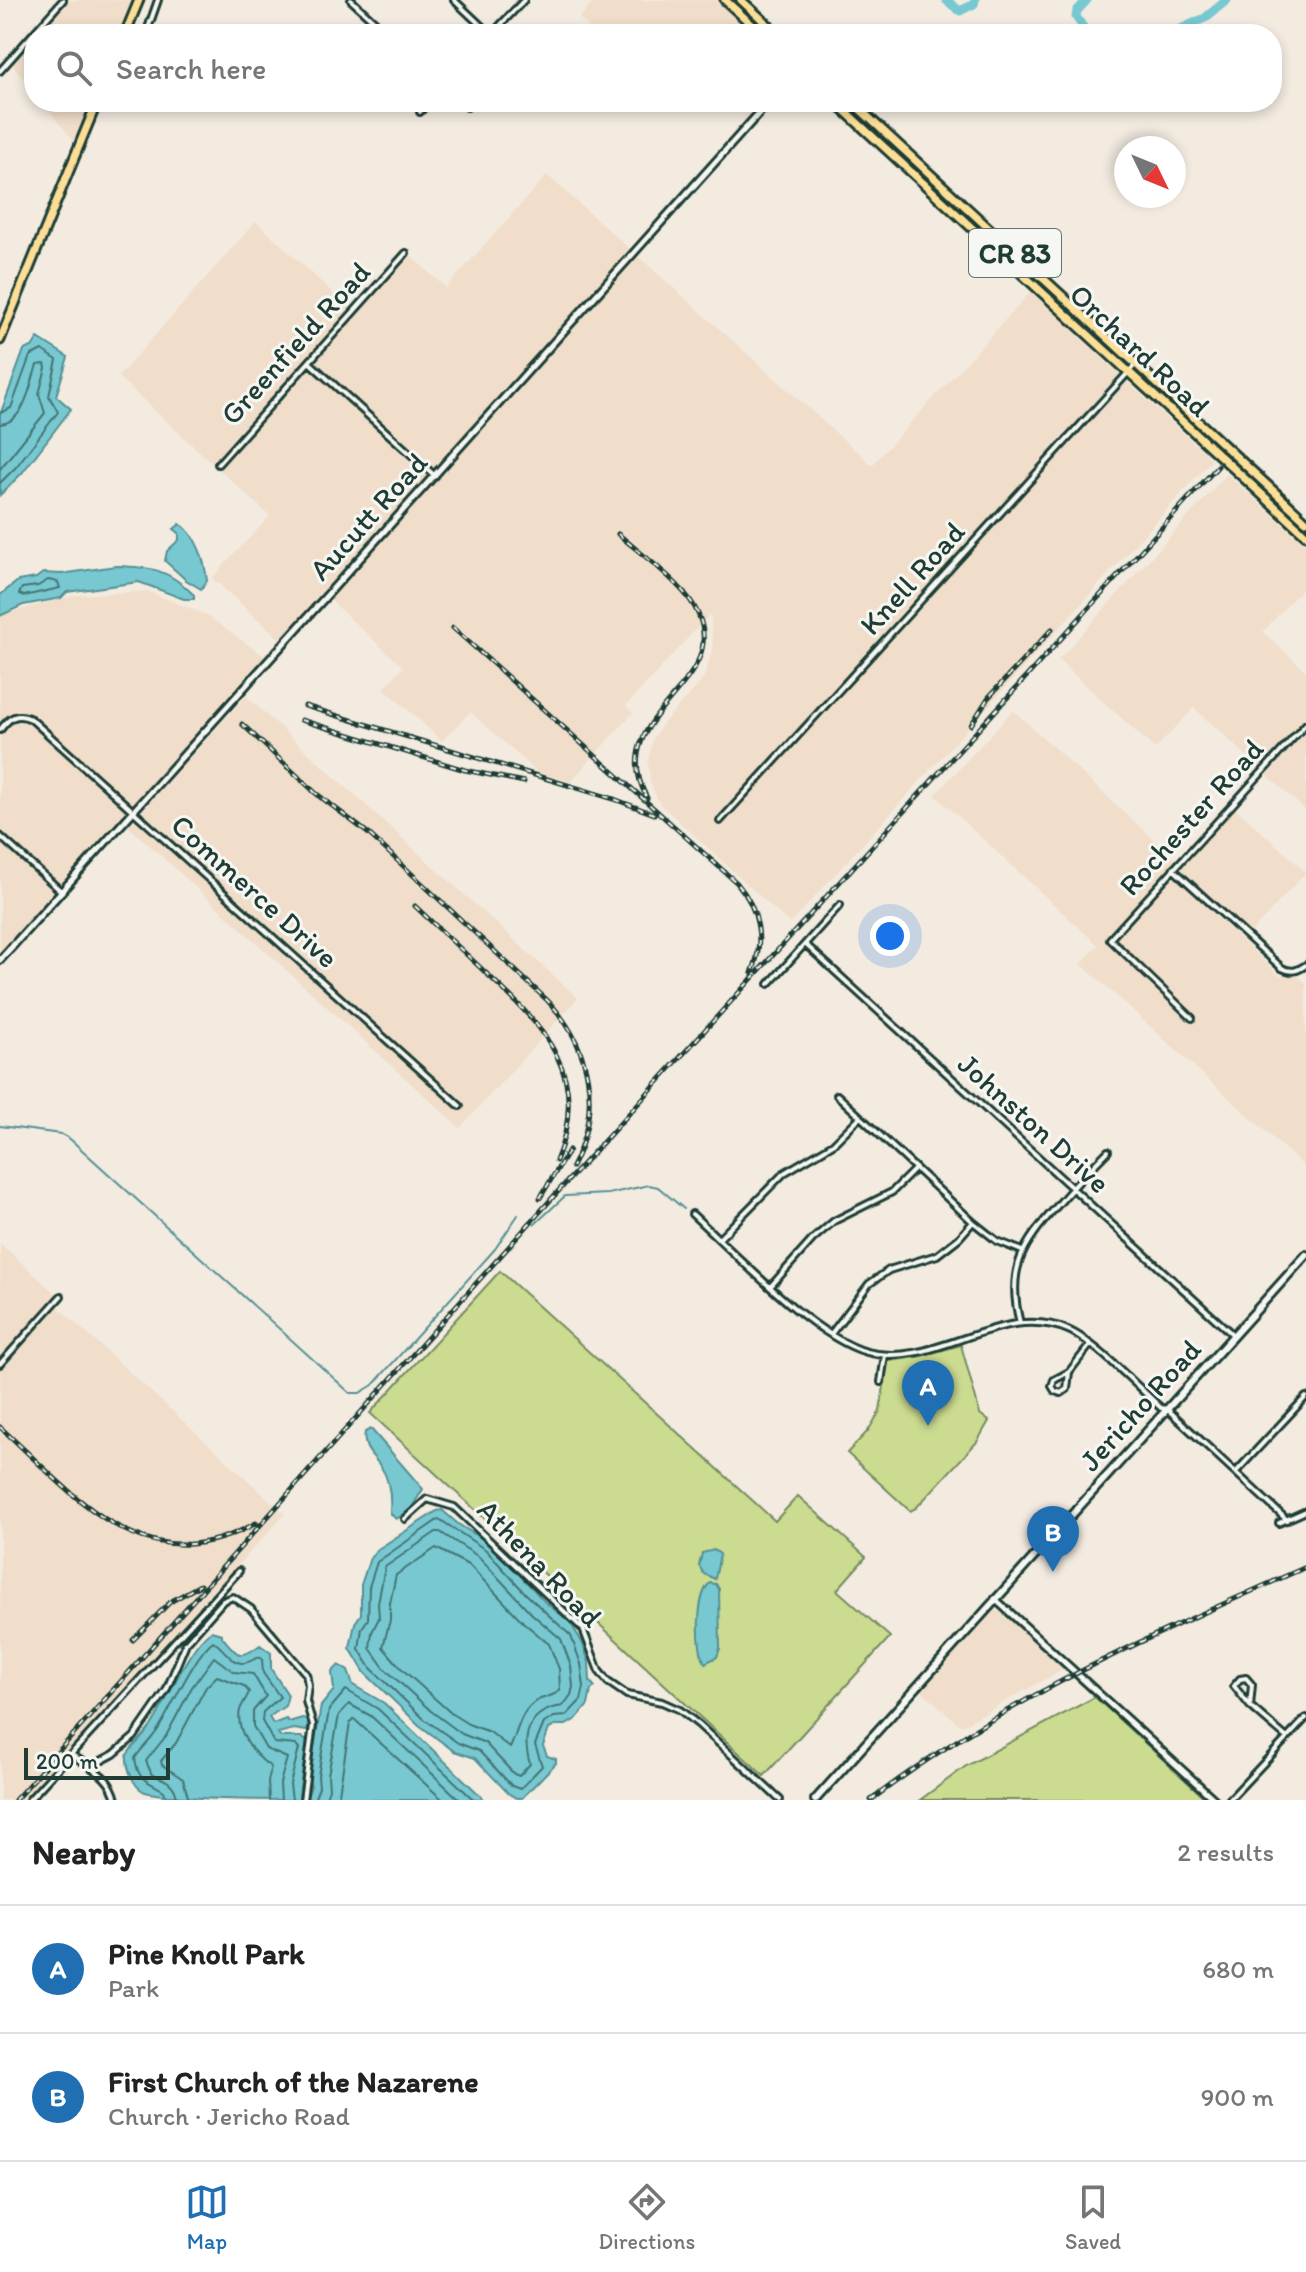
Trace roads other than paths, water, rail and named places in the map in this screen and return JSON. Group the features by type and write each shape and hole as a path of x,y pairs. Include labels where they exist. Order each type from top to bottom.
{"main road":[{"path":"129,24 139,0"},
{"path":"725,0 751,24"},
{"path":"741,0 767,24"},
{"path":"0,340 93,112"},
{"name":"Orchard Road","path":"846,112 1306,535"},
{"name":"Orchard Road","path":"863,112 1306,521"},
{"name":"Jericho Road","path":"815,1800 1306,1255"}],"street":[{"path":"42,24 63,0"},
{"path":"150,24 158,0"},
{"path":"351,0 377,24"},
{"path":"454,0 480,24"},
{"path":"501,24 524,0"},
{"path":"0,71 24,44"},
{"name":"Aucutt Road","path":"0,960 760,112"},
{"name":"Greenfield Road","path":"218,464 406,253"},
{"path":"309,362 435,476"},
{"name":"Knell Road","path":"720,821 1136,364"},
{"name":"Commerce Drive","path":"0,730 16,716 31,719 460,1106"},
{"name":"Rochester Road","path":"1192,1018 1110,939 1306,724"},
{"path":"0,836 62,892"},
{"path":"1173,869 1282,968 1289,972 1306,965"},
{"path":"769,984 840,905"},
{"name":"Johnston Drive","path":"805,944 1233,1335"},
{"path":"837,1095 973,1222 997,1241 1022,1251"},
{"path":"719,1239 784,1173 833,1144 860,1117"},
{"path":"1020,1323 1015,1285 1022,1251 1033,1233 1108,1151"},
{"path":"771,1286 813,1239 834,1221 892,1192 915,1169"},
{"path":"692,1214 771,1286 831,1334 855,1348 885,1355 920,1353 1020,1323 1054,1325 1070,1331 1161,1408 1167,1409 1287,1520"},
{"path":"831,1334 869,1284 889,1270 937,1255 973,1222"},
{"path":"0,1364 61,1296"},
{"path":"1069,1372 1067,1389 1058,1393 1052,1383 1069,1372 1090,1345"},
{"path":"881,1382 885,1355"},
{"path":"1236,1472 1306,1397"},
{"path":"1301,1402 1306,1407"},
{"name":"Athena Road","path":"405,1519 427,1499 454,1507 583,1629 599,1671 608,1682 627,1695 662,1702 680,1710 780,1800"},
{"path":"1279,1523 1306,1511"},
{"path":"29,1800 239,1571"},
{"path":"87,1765 114,1754 141,1729 166,1691 186,1643 223,1601 233,1597 251,1609 306,1674 306,1701 313,1725 303,1800"},
{"path":"995,1599 1215,1800"},
{"path":"1250,1706 1252,1685 1243,1677 1234,1686 1250,1706 1287,1738"},
{"path":"1229,1800 1306,1718"},
{"path":"71,1754 111,1784 116,1800"}],"water":[{"path":"38,338 68,357 56,396 71,409 22,473 0,495 0,415 24,350 32,347"},
{"path":"180,524 191,534 202,557 207,581 201,589 165,561 167,551 179,540 179,533 174,529"},
{"path":"116,566 159,571 185,586 194,599 184,599 139,582 67,592 61,598 23,605 0,616 0,595 18,581 36,578 43,573 61,574"},
{"path":"371,1429 423,1489 409,1512 396,1519 390,1513 386,1478 365,1443 365,1432"},
{"path":"442,1510 491,1544 545,1602 570,1622 589,1662 590,1681 595,1687 591,1690 588,1705 576,1719 549,1729 543,1746 547,1756 556,1759 556,1763 522,1798 508,1793 475,1758 454,1751 419,1725 365,1673 350,1648 355,1623 361,1614 361,1585 370,1558 378,1549"},
{"path":"714,1550 720,1554 715,1579 704,1574 699,1566 702,1553"},
{"path":"710,1583 716,1584 719,1589 720,1648 717,1657 705,1663 700,1646 699,1622 702,1598"},
{"path":"211,1631 222,1634 239,1654 260,1645 271,1653 271,1669 288,1695 285,1706 269,1717 273,1724 286,1719 289,1722 309,1719 307,1731 294,1729 278,1733 281,1737 301,1737 308,1742 299,1800 159,1795 145,1792 134,1781 127,1755 151,1726 195,1648"},
{"path":"339,1665 348,1671 353,1685 384,1703 485,1800 306,1800 311,1786 309,1777 321,1706 334,1690 332,1672"}],"waterway":[{"path":"946,0 960,11 974,4 975,0"},
{"path":"1081,24 1076,17 1077,11 1087,0"},
{"path":"1192,24 1205,18 1227,0"},
{"path":"0,1126 61,1134 70,1139 350,1393 360,1393 373,1385 495,1249 518,1215"},
{"path":"535,1224 565,1196 608,1194 649,1185 658,1187 684,1209"}],"railway":[{"path":"15,1800 554,1196 1218,466"},
{"path":"618,534 688,597 703,633 699,657 687,679 653,720 641,743 637,768 647,798"},
{"path":"453,628 737,883 755,914 758,926 758,949 752,973"},
{"path":"971,725 988,698 1052,629"},
{"path":"305,706 614,799 654,814"},
{"path":"301,720 465,770 524,782"},
{"path":"242,724 321,798"},
{"path":"313,791 369,834 548,1001 563,1019 575,1039 588,1080 587,1123 572,1167"},
{"path":"415,906 528,1014 557,1056 565,1079 568,1103 566,1131 556,1161"},
{"path":"540,1198 569,1150"},
{"path":"0,1427 85,1504 114,1524 146,1539 179,1544 216,1540 256,1523"},
{"path":"871,1800 973,1731 1081,1671 1306,1567"},
{"path":"133,1640 170,1602 200,1585"}],"place":[{"name":"Pine Knoll Park","path":"928,1426"},
{"name":"First Church of the Nazarene","path":"1053,1572"}]}
